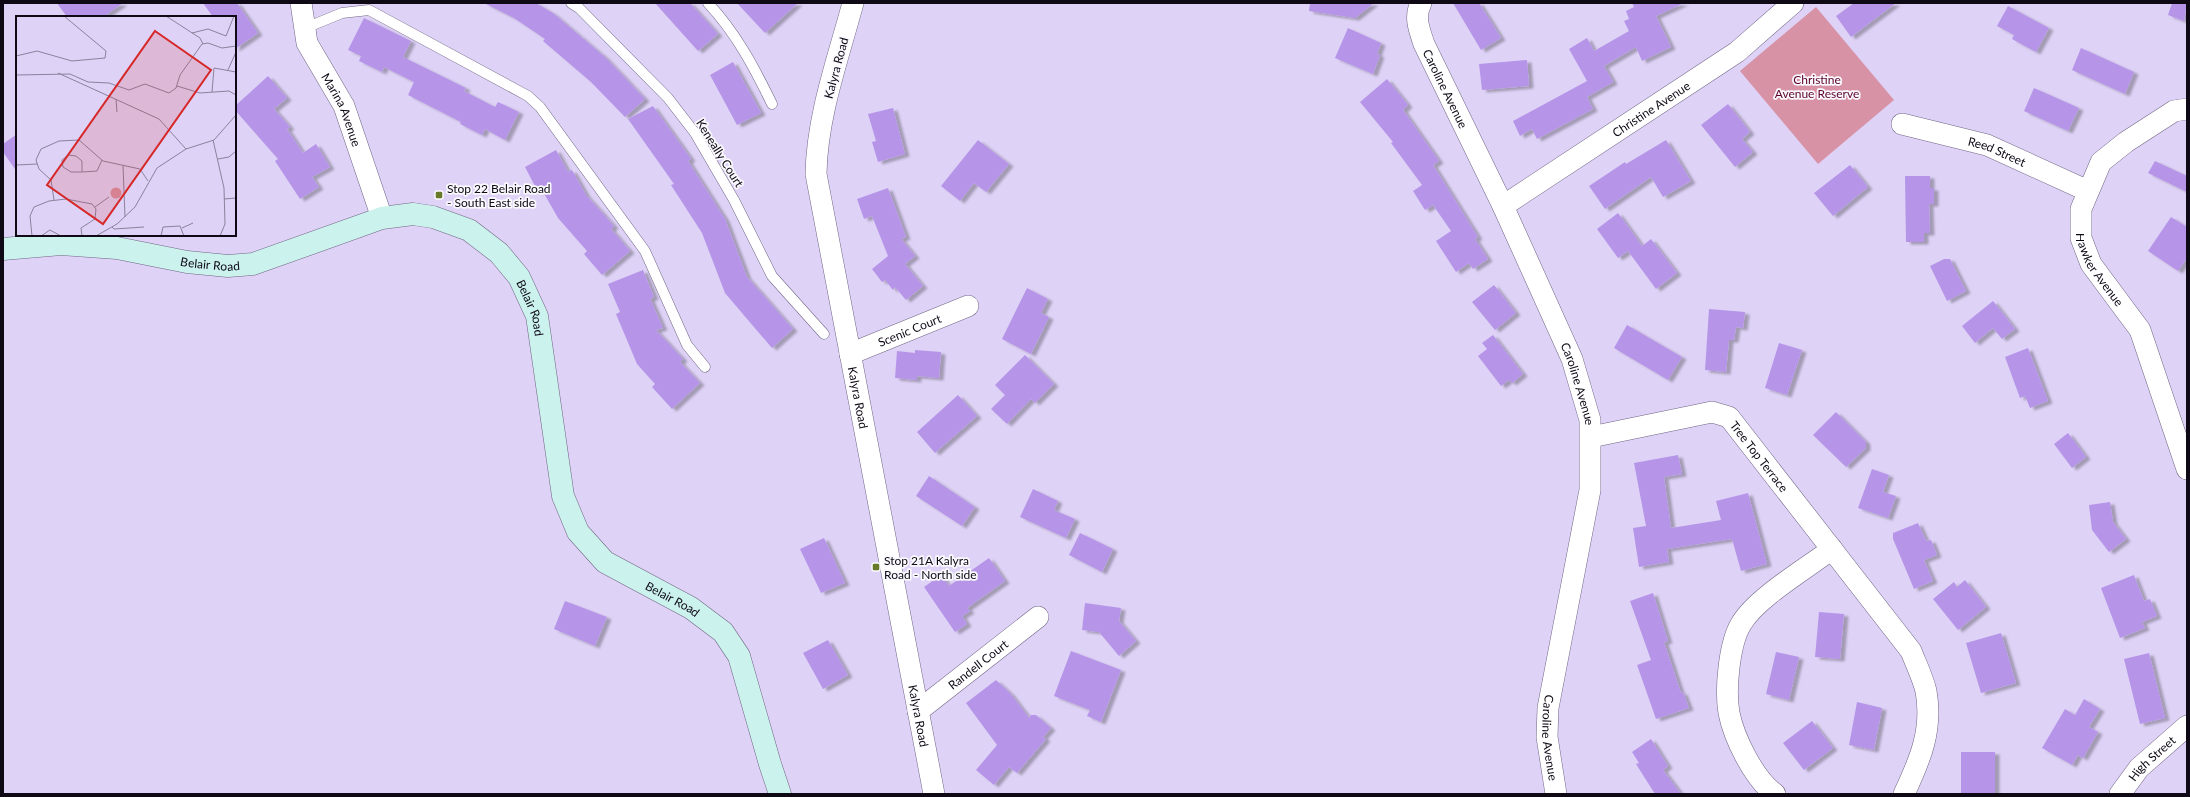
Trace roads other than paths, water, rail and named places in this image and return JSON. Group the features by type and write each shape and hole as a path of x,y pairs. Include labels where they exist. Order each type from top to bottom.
{"main road":[{"name":"Belair Road","path":"3,249 61,244 117,248 187,262 228,266 254,264 382,218 413,214 433,217 469,230 500,253 519,277 537,316 563,496 578,532 604,562 691,608 723,632 739,656 780,794"}],"street":[{"name":"Marina Avenue","path":"301,3 303,29 307,43 344,106 382,218"},
{"name":"Kalyra Road","path":"853,3 823,114 818,138 816,174 934,794"},
{"name":"Caroline Avenue","path":"1421,3 1417,13 1418,28 1424,44 1503,206 1572,359 1590,420 1590,490 1548,708 1547,737 1556,794"},
{"name":"Christine Avenue","path":"1503,206 1737,52 1793,3"},
{"name":"Hawker Avenue","path":"2187,109 2174,111 2126,142 2101,162 2081,209 2081,238 2090,264 2140,330 2187,469"},
{"name":"Reed Street","path":"1902,124 1988,145 2088,191"},
{"name":"Scenic Court","path":"850,354 968,306"},
{"name":"Tree Top Terrace","path":"1591,437 1712,412 1728,417 1911,651 1926,691 1928,730 1918,764 1904,794"},
{"path":"1775,794 1749,761 1738,741 1729,713 1728,684 1732,650 1740,625 1755,606 1832,549"},
{"name":"Randell Court","path":"918,711 1038,617"},
{"name":"High Street","path":"2120,794 2139,768 2187,726"}],"lane":[{"name":"Keneally Court","path":"571,3 579,8 668,98 695,133 734,200 772,276 824,334"},
{"path":"708,3 722,18 747,54 772,104"},
{"path":"303,29 342,13 369,10 528,96 540,107 645,251 687,345 705,367"}],"place":[{"name":"Stop 22 Belair Road - South East side","path":"439,195"},
{"name":"Stop 21A Kalyra Road - North side","path":"876,567"}],"park label":[{"name":"Christine Avenue Reserve","path":"1817,86"}]}
